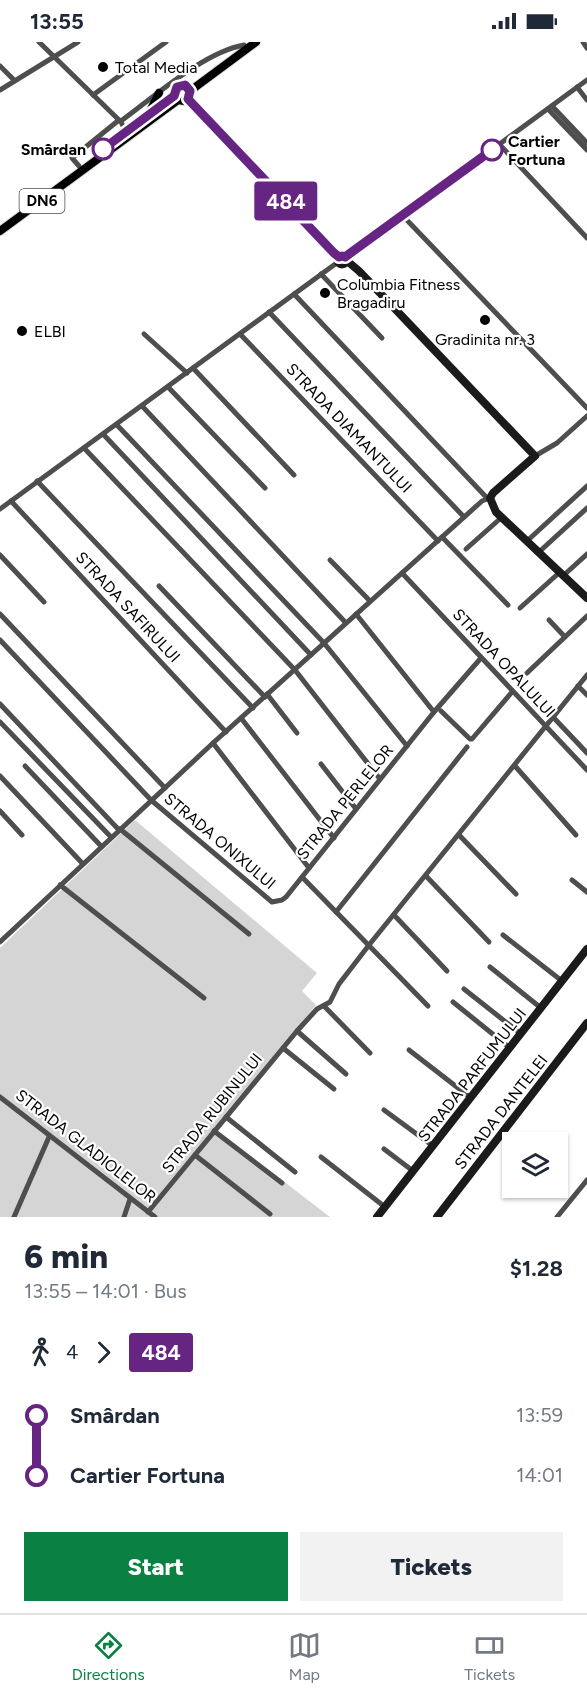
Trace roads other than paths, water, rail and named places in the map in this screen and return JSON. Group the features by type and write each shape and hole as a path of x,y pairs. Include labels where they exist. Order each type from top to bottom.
{"main road":[{"name":"DN6","path":"189,92 256,42"},
{"name":"DN6","path":"189,92 247,44"},
{"name":"DN6","path":"0,231 176,98 177,87 181,85 189,92"},
{"path":"176,98 184,101 189,92"},
{"path":"147,117 159,93"},
{"name":"DN6","path":"0,224 176,98"}],"street":[{"path":"39,42 120,121 124,128 122,135"},
{"path":"0,90 78,42"},
{"path":"93,95 166,42"},
{"path":"583,42 587,48"},
{"path":"79,166 72,158 120,121 212,56 247,44"},
{"path":"0,66 14,80"},
{"path":"0,509 587,80"},
{"path":"577,87 587,100"},
{"path":"189,92 342,260 398,314 534,457"},
{"path":"550,108 587,143"},
{"path":"550,108 587,150"},
{"path":"500,145 587,237"},
{"path":"403,216 587,408"},
{"path":"321,274 382,338"},
{"path":"294,294 488,498 502,517 587,598"},
{"name":"STRADA DIAMANTULUI","path":"269,312 464,517"},
{"path":"144,334 187,373"},
{"name":"STRADA DIAMANTULUI","path":"240,334 440,539 508,605"},
{"path":"193,368 294,475"},
{"path":"168,387 265,488"},
{"path":"142,406 346,623"},
{"path":"0,942 119,829 370,601 534,457 557,443 587,416"},
{"path":"117,425 324,643 407,746"},
{"path":"103,434 311,655"},
{"path":"84,448 295,670 381,779"},
{"name":"STRADA SAFIRULUI","path":"37,481 253,708"},
{"path":"527,541 587,486"},
{"name":"STRADA SAFIRULUI","path":"11,501 226,732"},
{"path":"539,552 587,508"},
{"path":"466,549 502,517"},
{"path":"520,608 587,554"},
{"path":"0,555 44,602"},
{"path":"330,560 370,601"},
{"name":"STRADA OPALULUI","path":"402,573 587,770"},
{"path":"159,586 266,696 297,733"},
{"path":"0,614 165,788"},
{"path":"356,614 434,712"},
{"path":"527,673 587,616"},
{"path":"549,620 566,637"},
{"path":"0,640 151,800"},
{"name":"STRADA PERLELOR","path":"272,902 286,897 434,712 481,658"},
{"name":"STRADA RUBINULUI","path":"148,1212 297,1031 317,1009 330,1002 339,984 369,945 587,675"},
{"path":"578,686 587,695"},
{"path":"441,711 472,739 512,692"},
{"path":"0,704 119,829 249,934"},
{"path":"553,717 587,753"},
{"path":"241,718 334,838"},
{"path":"0,722 111,837"},
{"path":"213,743 309,868"},
{"path":"336,912 467,747"},
{"path":"321,764 356,809"},
{"path":"514,765 576,835"},
{"path":"26,766 101,846"},
{"path":"0,776 83,864"},
{"name":"STRADA ONIXULUI","path":"151,800 272,902"},
{"path":"0,811 22,835"},
{"path":"459,835 516,894"},
{"path":"302,876 428,1006"},
{"path":"426,876 489,942"},
{"path":"573,880 587,892"},
{"path":"60,885 204,998"},
{"path":"394,915 447,972"},
{"path":"503,935 562,981"},
{"name":"STRADA PARFUMULUI","path":"377,1217 587,949"},
{"path":"490,967 541,1008"},
{"path":"464,989 521,1034"},
{"path":"453,1002 510,1047"},
{"path":"324,1006 370,1053"},
{"name":"STRADA DANTELEI","path":"437,1217 587,1023"},
{"path":"297,1031 346,1074"},
{"path":"283,1048 334,1089"},
{"path":"409,1050 471,1098"},
{"name":"STRADA GLADIOLELOR","path":"0,1097 155,1217"},
{"path":"384,1110 433,1146"},
{"path":"226,1117 295,1172"},
{"path":"214,1131 282,1184"},
{"path":"14,1217 49,1137"},
{"path":"384,1149 413,1172"},
{"path":"195,1155 270,1214"},
{"path":"321,1157 385,1207"},
{"path":"556,1217 587,1180"},
{"path":"124,1217 130,1199"}],"place":[{"name":"Total Media","path":"103,67"},
{"name":"Smârdan","path":"103,149"},
{"name":"Cartier Fortuna","path":"492,150"},
{"name":"Columbia Fitness Bragadiru","path":"325,293"},
{"name":"Gradinita nr. 3","path":"485,320"},
{"name":"ELBI","path":"22,331"}]}
